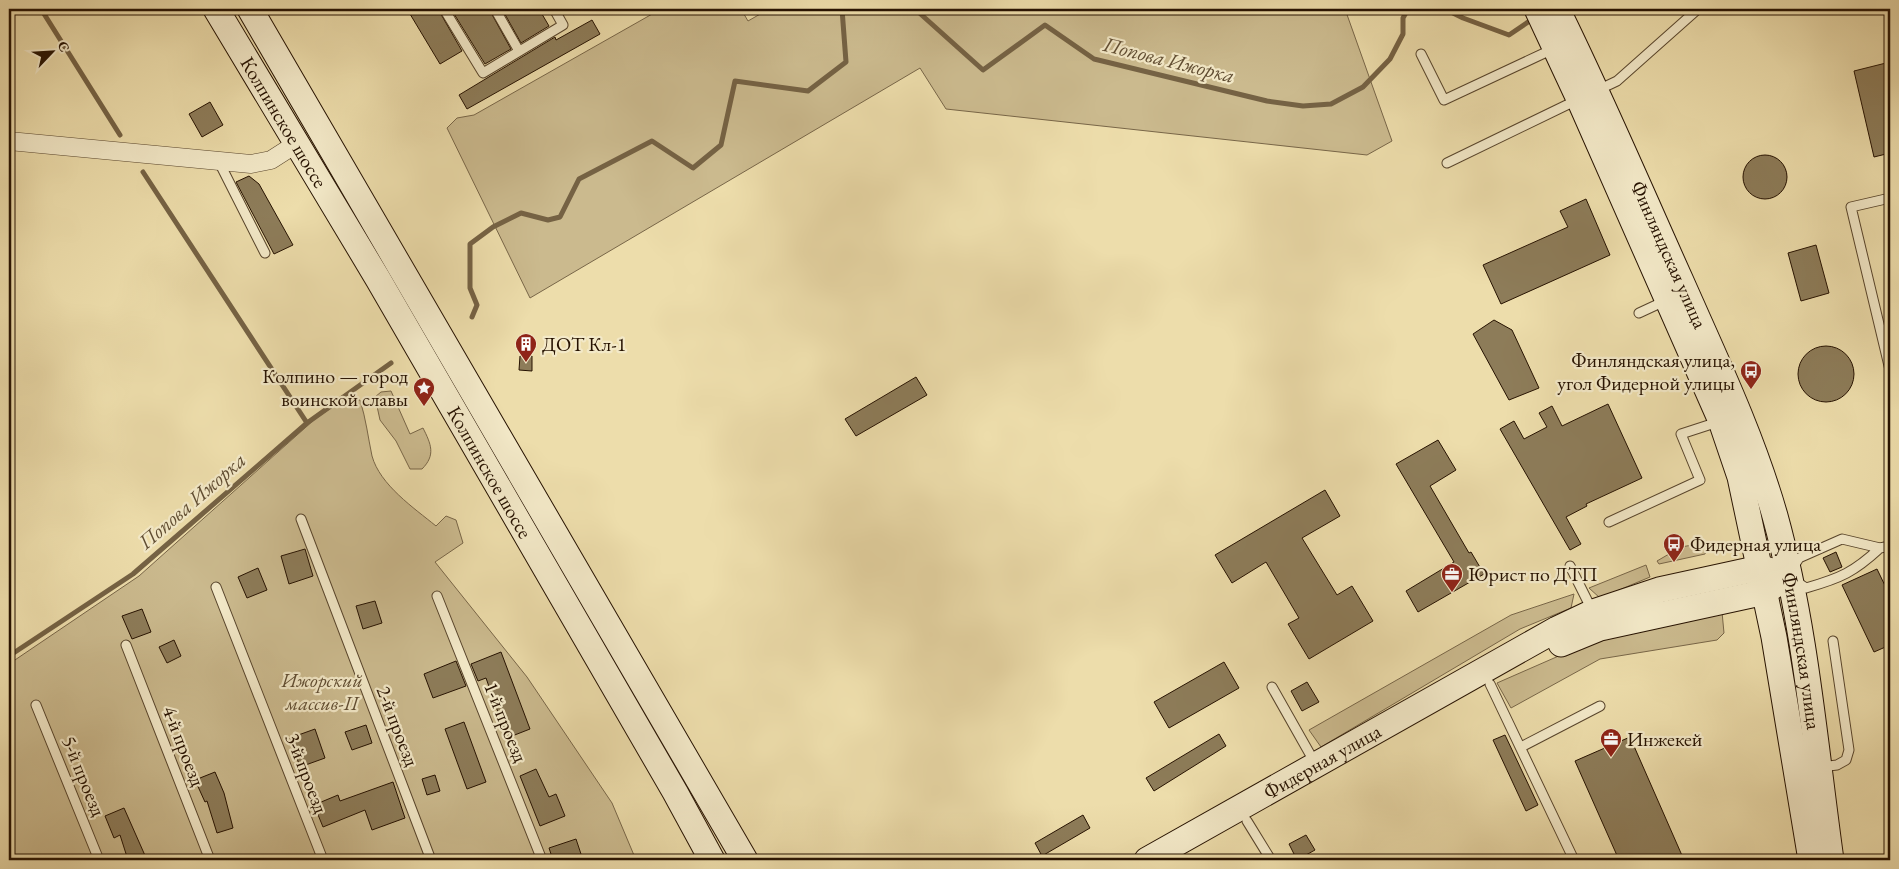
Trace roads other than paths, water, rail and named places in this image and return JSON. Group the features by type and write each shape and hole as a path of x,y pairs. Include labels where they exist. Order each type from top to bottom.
{"street":[{"name":"Колпинское шоссе","path":"216,9 383,288 675,792 712,860"},
{"name":"Колпинское шоссе","path":"250,9 745,860"},
{"name":"Финляндская улица","path":"1537,9 1559,39 1588,95 1740,414 1762,472 1776,519 1800,632 1831,860"},
{"name":"Финляндская улица","path":"1557,9 1559,39"},
{"name":"Финляндская улица","path":"1588,95 1668,300 1721,421 1740,477 1774,637 1810,860"},
{"path":"9,141 251,164 271,160 296,144"},
{"name":"Фидерная улица","path":"1147,860 1243,814 1557,629 1593,612 1659,590 1760,568 1788,575"},
{"name":"Фидерная улица","path":"1320,770 1490,684 1564,642 1600,628 1765,592 1788,575"},
{"name":"Фидерная улица","path":"1178,860 1243,814"}],"lane":[{"path":"444,9 482,74 563,25 554,9"},
{"path":"495,9 519,51"},
{"path":"1447,163 1618,81 1698,9"},
{"path":"1421,54 1444,100 1559,39"},
{"path":"219,162 265,253"},
{"path":"1890,198 1852,207 1890,370"},
{"path":"1639,313 1668,300"},
{"path":"1609,522 1700,480 1681,434 1721,421"},
{"name":"2-й проезд","path":"301,519 431,860"},
{"path":"1880,548 1857,569 1820,584 1806,588 1788,575 1799,558 1842,539 1880,548 1890,546"},
{"path":"1570,566 1593,612"},
{"name":"3-й проезд","path":"216,587 323,860"},
{"name":"1-й проезд","path":"437,596 542,860"},
{"path":"1818,768 1837,765 1846,760 1850,750 1833,641"},
{"name":"4-й проезд","path":"126,644 210,860"},
{"path":"1490,684 1574,860"},
{"path":"1272,687 1320,770"},
{"name":"5-й проезд","path":"36,705 99,860"},
{"path":"1521,747 1600,706"},
{"path":"1243,814 1271,860"}],"waterway":[{"path":"41,9 120,135"},
{"name":"Попова Ижорка","path":"472,317 477,305 470,288 470,244 493,227 521,213 548,220 560,217 579,179 652,141 693,168 721,145 735,81 808,91 846,62 842,9"},
{"name":"Попова Ижорка","path":"915,9 983,70 1045,25 1094,59 1267,101 1303,106 1331,104 1363,87 1390,59 1403,34 1403,18 1408,9"},
{"name":"Попова Ижорка","path":"1445,9 1463,18 1509,35 1534,18"},
{"path":"143,172 307,423"},
{"name":"Попова Ижорка","path":"9,656 133,574 307,423 391,363"}],"place":[{"name":"ДОТ Кл-1","path":"526,363"},
{"name":"Финляндская улица, угол Фидерной улицы","path":"1751,390"},
{"name":"Колпино — город воинской славы","path":"424,407"},
{"name":"Фидерная улица","path":"1674,563"},
{"name":"Юрист по ДТП","path":"1452,593"},
{"name":"Инжекей","path":"1611,758"}],"park label":[{"name":"Ижорский массив-II","path":"322,692"}]}
